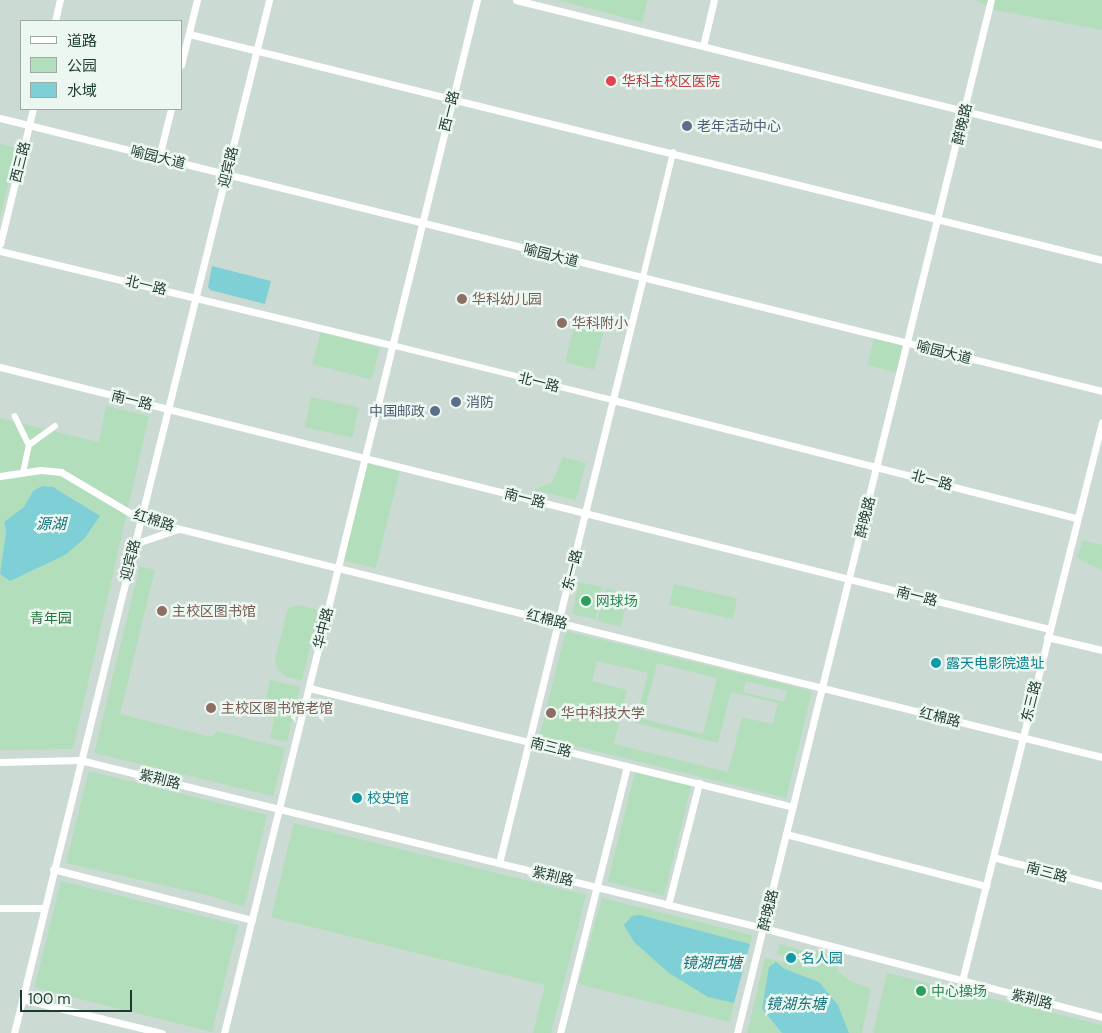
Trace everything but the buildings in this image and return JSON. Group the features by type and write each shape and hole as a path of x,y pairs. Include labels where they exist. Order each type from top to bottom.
{"street":[{"path":"55,20 60,0"},
{"path":"182,61 197,0"},
{"name":"迎宾路","path":"14,1033 269,0"},
{"name":"西一路","path":"422,222 477,0"},
{"path":"516,0 1102,145"},
{"path":"703,46 714,0"},
{"name":"醉晚路","path":"737,1033 939,219 991,0"},
{"path":"189,34 1102,260"},
{"name":"西三路","path":"0,244 33,110"},
{"path":"158,157 170,110"},
{"name":"喻园大道","path":"0,118 1102,391"},
{"path":"642,277 673,153"},
{"name":"华中路","path":"224,1033 422,222"},
{"name":"北一路","path":"0,250 392,345 878,466 1077,518"},
{"name":"东一路","path":"499,863 586,514 642,277"},
{"name":"南一路","path":"0,368 850,579 1048,633 1102,650"},
{"path":"15,416 29,445"},
{"name":"东三路","path":"962,981 1102,422"},
{"path":"22,472 29,445 55,426"},
{"name":"红棉路","path":"0,476 22,472 61,472 140,519 1102,758"},
{"path":"134,544 180,529"},
{"name":"南三路","path":"308,688 793,807"},
{"name":"紫荆路","path":"0,762 80,760 763,928 1102,1017"},
{"path":"560,1033 598,888 627,766"},
{"path":"668,905 699,783"},
{"path":"786,834 986,886"},
{"name":"南三路","path":"993,857 1102,886"},
{"path":"53,869 252,920"},
{"path":"0,908 44,908"},
{"path":"22,999 162,1033"}],"shaded area":[{"name":"华中科技大学","path":"0,0 1102,0 1102,1033 0,1033"}],"green space":[{"path":"557,0 648,0 642,22"},
{"path":"975,0 1102,0 1102,30 995,10"},
{"path":"0,144 17,148 0,218"},
{"path":"577,314 606,321 594,370 565,363"},
{"path":"321,332 380,348 371,380 312,364"},
{"path":"874,338 903,345 896,372 867,365"},
{"path":"311,397 359,407 352,438 305,427"},
{"name":"青年园","path":"106,406 149,416 73,749 0,750 0,574 0,418 99,442","holes":["33,491 0,574 6,531 4,522 24,507"]},
{"path":"563,457 586,463 576,500 534,490 552,482"},
{"path":"367,463 400,471 376,568 343,560"},
{"path":"1083,540 1102,545 1102,571 1077,558"},
{"path":"140,566 155,570 120,714 211,737 217,731 285,748 273,796 94,753"},
{"name":"网球场","path":"579,582 602,587 596,619 572,614"},
{"path":"674,584 737,599 733,619 669,604"},
{"name":"网球场","path":"606,588 629,594 620,627 597,621"},
{"path":"298,605 319,610 302,680 287,677 278,669 275,660 288,608"},
{"path":"566,631 812,691 786,798 539,737","holes":["597,661 648,673 635,723 718,743 731,692 778,703 773,724 742,717 728,772 614,744 627,690 592,681","657,663 717,678 703,734 643,719","746,681 787,691 784,702 743,692"]},
{"path":"270,680 300,687 287,742 270,738 275,715 263,712"},
{"path":"89,771 267,815 244,907 211,896 66,863"},
{"path":"635,772 691,786 664,896 608,882"},
{"path":"294,823 586,895 551,1033 533,1033 545,985 271,917"},
{"path":"61,881 239,925 212,1032 34,988"},
{"path":"602,898 752,935 750,944 640,915 694,987 708,996 734,1003 730,1022 578,984"},
{"path":"779,944 811,953 807,968 810,969 815,951 830,955 839,972 850,981 871,988 862,1033 849,1033 838,1005 819,982 785,969 781,965 762,1009 782,1033 747,1033 765,958 799,966 785,962 786,957 777,954"},
{"name":"中心操场","path":"887,973 1102,1025 1102,1033 873,1033"}],"water":[{"path":"212,266 271,281 265,304 210,290 208,287"},
{"name":"源湖","path":"42,486 53,487 100,516 84,539 65,555 10,581 0,574 6,531 4,522 24,507 33,491"},
{"name":"镜湖西塘","path":"640,915 750,944 734,1003 708,997 669,973 634,942 624,925 632,916"},
{"name":"镜湖东塘","path":"776,962 785,969 819,982 838,1005 849,1033 782,1033 762,1009 769,967"}],"place":[{"name":"华科主校区医院","path":"611,81"},
{"name":"老年活动中心","path":"687,126"},
{"name":"华科幼儿园","path":"462,299"},
{"name":"华科附小","path":"562,323"},
{"name":"消防","path":"456,402"},
{"name":"中国邮政","path":"435,411"},
{"name":"网球场","path":"586,601"},
{"name":"主校区图书馆","path":"162,611"},
{"name":"露天电影院遗址","path":"936,663"},
{"name":"主校区图书馆老馆","path":"211,708"},
{"name":"华中科技大学","path":"551,713"},
{"name":"校史馆","path":"357,798"},
{"name":"名人园","path":"791,958"},
{"name":"中心操场","path":"921,991"}]}
